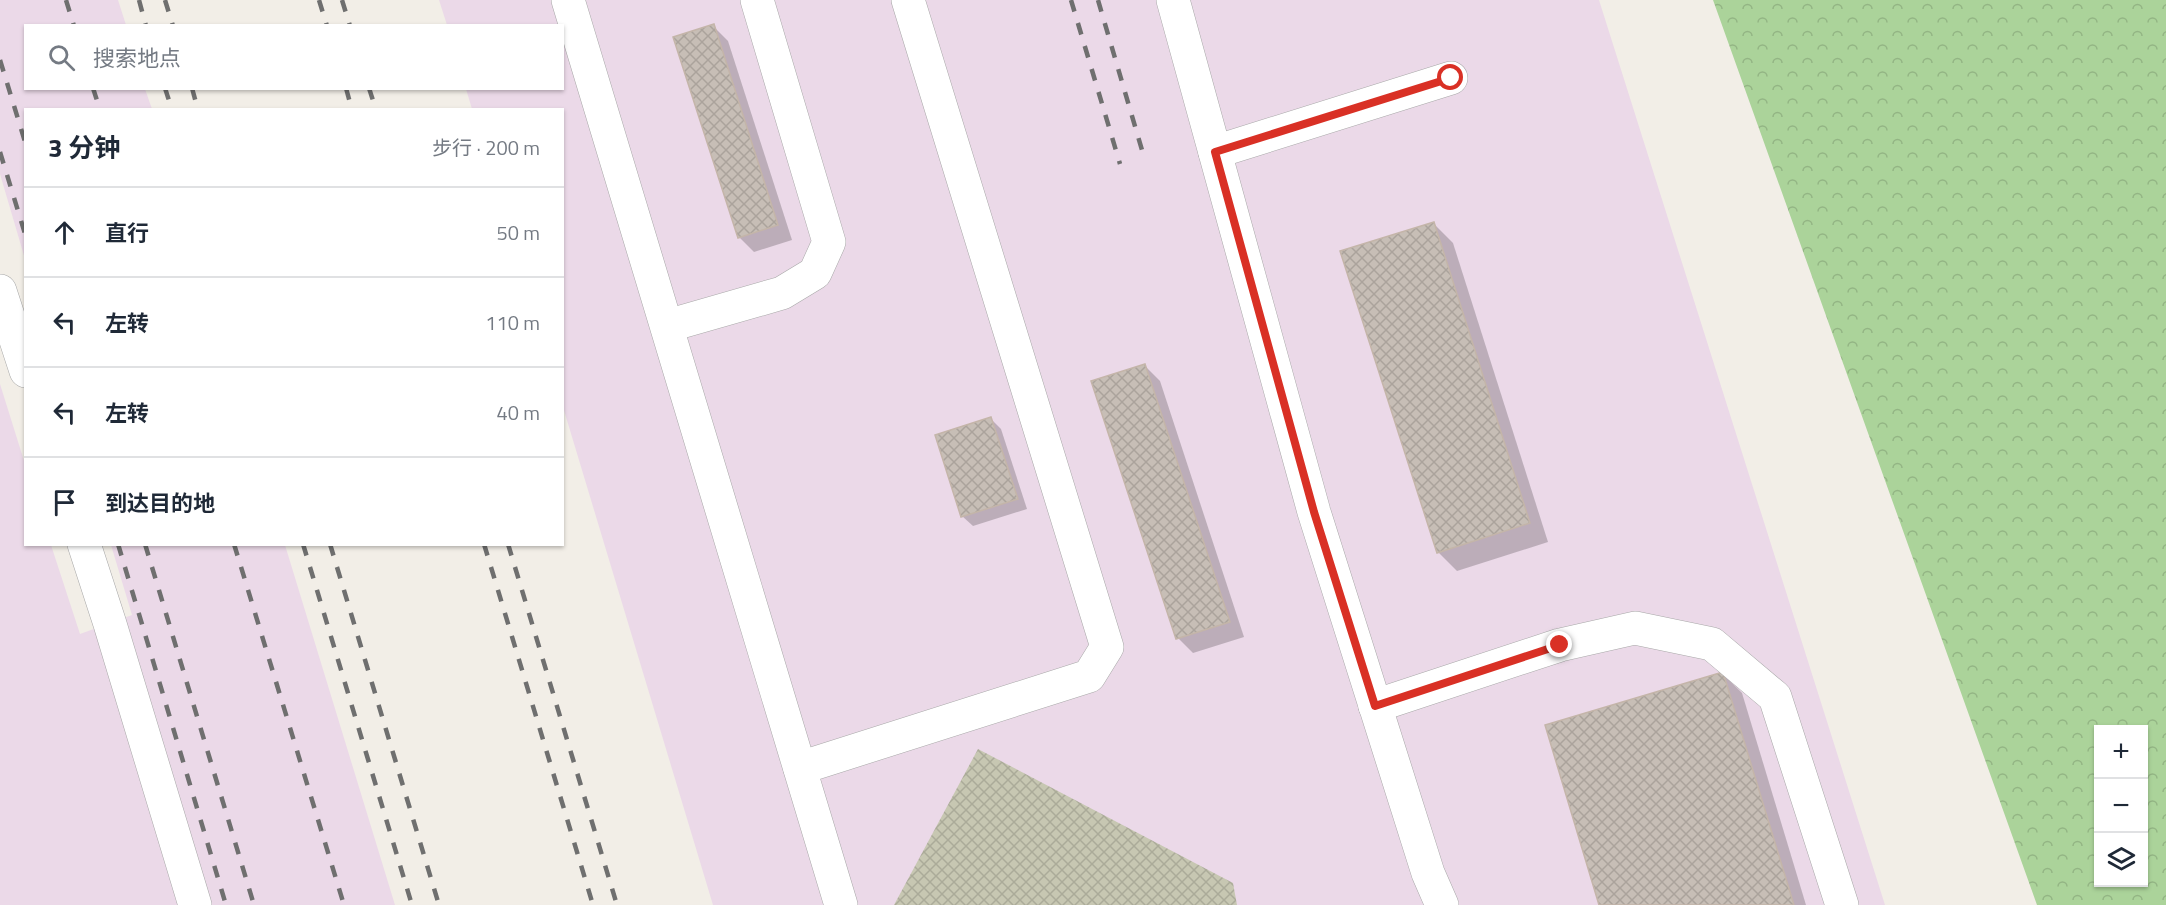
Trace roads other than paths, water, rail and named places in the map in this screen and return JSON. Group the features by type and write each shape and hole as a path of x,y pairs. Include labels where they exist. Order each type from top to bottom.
{"street":[{"path":"569,0 841,905"},
{"path":"667,326 782,292 815,273 830,242 757,0"},
{"path":"800,768 1089,676 1107,647 908,0"},
{"path":"1173,0 1314,512 1428,873 1442,905"},
{"path":"1215,152 1451,78"},
{"path":"0,291 24,365"},
{"path":"85,546 195,905"},
{"path":"1375,706 1560,645 1635,628 1712,644 1774,698 1842,905"}],"railway":[{"path":"66,0 73,24"},
{"path":"139,0 145,24"},
{"path":"165,0 172,24"},
{"path":"319,0 326,24"},
{"path":"342,0 349,24"},
{"path":"1071,0 1120,164"},
{"path":"1098,0 1144,157"},
{"path":"0,60 24,138"},
{"path":"94,90 99,108"},
{"path":"166,90 171,108"},
{"path":"193,90 197,108"},
{"path":"347,90 351,108"},
{"path":"370,90 375,108"},
{"path":"0,152 24,230"},
{"path":"119,546 226,905"},
{"path":"146,546 254,905"},
{"path":"235,546 344,905"},
{"path":"304,546 412,905"},
{"path":"331,546 439,905"},
{"path":"485,546 593,905"},
{"path":"509,546 617,905"}]}
